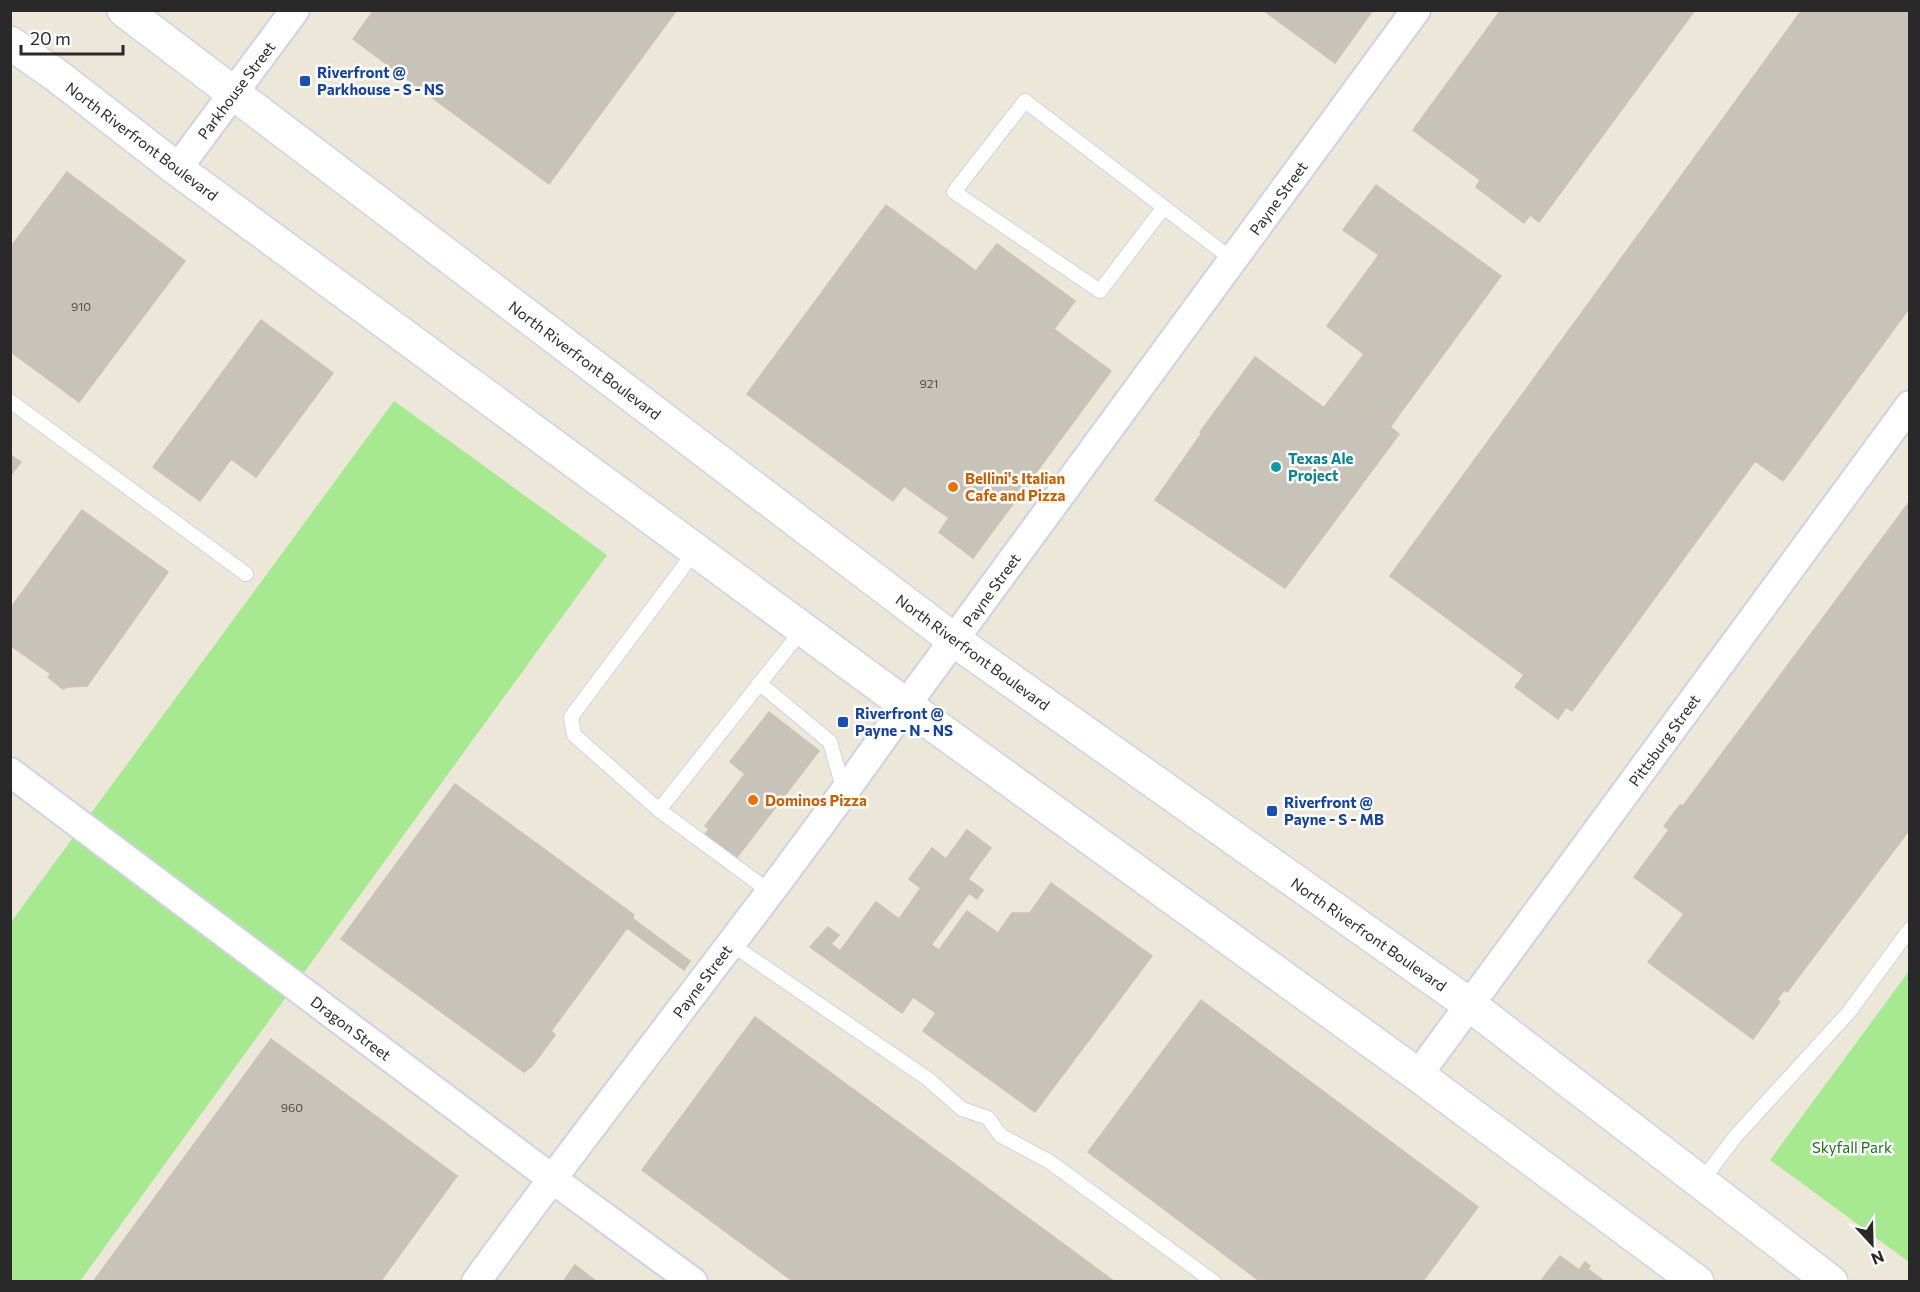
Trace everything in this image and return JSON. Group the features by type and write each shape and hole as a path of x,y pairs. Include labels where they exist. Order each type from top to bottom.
{"main road":[{"name":"North Riverfront Boulevard","path":"124,10 954,640 1470,1005 1831,1281"},
{"name":"North Riverfront Boulevard","path":"10,43 56,75 177,169 802,629 1418,1075 1697,1281"}],"street":[{"name":"Parkhouse Street","path":"177,169 295,10"},
{"name":"Payne Street","path":"476,1281 551,1178 844,794 906,705 1416,10"},
{"name":"Pittsburg Street","path":"1418,1075 1910,405"},
{"name":"Dragon Street","path":"10,772 551,1178 693,1281"}],"lane":[{"path":"1164,207 1100,291 954,192 1025,101 1164,207 1233,260"},
{"path":"10,401 246,574"},
{"path":"696,550 571,717 574,735 659,810 769,891"},
{"path":"659,810 802,629"},
{"path":"759,683 830,742 844,794"},
{"path":"1701,1182 1735,1137 1849,1012 1910,928"},
{"path":"731,944 928,1079 962,1109 988,1118 1000,1135 1050,1162 1214,1281"}],"green space":[{"path":"394,401 607,555 80,1281 11,1282 11,922"},
{"name":"Skyfall Park","path":"1909,971 1909,1262 1770,1160"}],"building":[{"path":"374,10 676,11 549,184 353,39"},
{"path":"1263,10 1373,10 1335,63"},
{"path":"1501,10 1695,10 1539,222 1530,215 1524,223 1476,187 1480,180 1413,130"},
{"path":"1802,10 1910,10 1910,307 1783,481 1755,461 1572,711 1566,707 1558,719 1515,687 1524,675 1390,576"},
{"path":"67,172 185,261 79,402 10,351 10,248"},
{"path":"1376,185 1501,276 1321,521 1200,432 1255,357 1324,408 1364,354 1327,326 1379,255 1343,230"},
{"path":"886,205 976,271 997,244 1075,301 1054,329 1111,371 973,558 939,532 949,518 904,486 893,501 747,394"},
{"path":"261,320 333,373 256,477 231,459 200,501 153,467"},
{"name":"Texas Ale Project","path":"1255,357 1324,408 1341,385 1399,434 1285,588 1155,500"},
{"path":"10,455 21,462 10,476"},
{"path":"1910,501 1910,829 1787,992 1784,990 1777,1000 1780,1002 1753,1039 1648,962 1684,914 1634,877 1669,830 1664,826 1680,805 1683,806"},
{"path":"82,510 168,572 87,686 63,689 48,677 51,674 10,645 10,609"},
{"name":"Dominos Pizza","path":"769,712 819,751 734,861 703,837 709,829 705,826 745,774 730,762"},
{"path":"455,784 634,915 632,918 690,961 684,970 627,928 551,1031 555,1035 532,1066 524,1072 341,939"},
{"path":"967,830 991,848 968,879 983,890 977,899 969,893 931,945 939,950 967,911 998,933 1012,913 1030,913 1051,883 1152,956 1035,1112 923,1031 936,1013 913,997 902,1013 810,947 828,927 839,935 831,944 840,951 876,902 899,919 921,888 909,879 932,848 946,859"},
{"path":"1201,1000 1478,1207 1422,1282 1261,1282 1088,1152"},
{"path":"755,1017 1115,1282 794,1282 642,1170"},
{"path":"271,1039 457,1176 380,1282 93,1282"},
{"path":"1560,1256 1579,1270 1585,1262 1590,1266 1588,1269 1605,1282 1540,1282"},
{"path":"575,1265 597,1282 563,1282"}],"place":[{"name":"Riverfront @ Parkhouse - S - NS","path":"305,81"},
{"name":"Texas Ale Project","path":"1276,467"},
{"name":"Bellini's Italian Cafe and Pizza","path":"953,487"},
{"name":"Riverfront @ Payne - N - NS","path":"843,722"},
{"name":"Dominos Pizza","path":"753,800"},
{"name":"Riverfront @ Payne - S - MB","path":"1272,811"}]}
